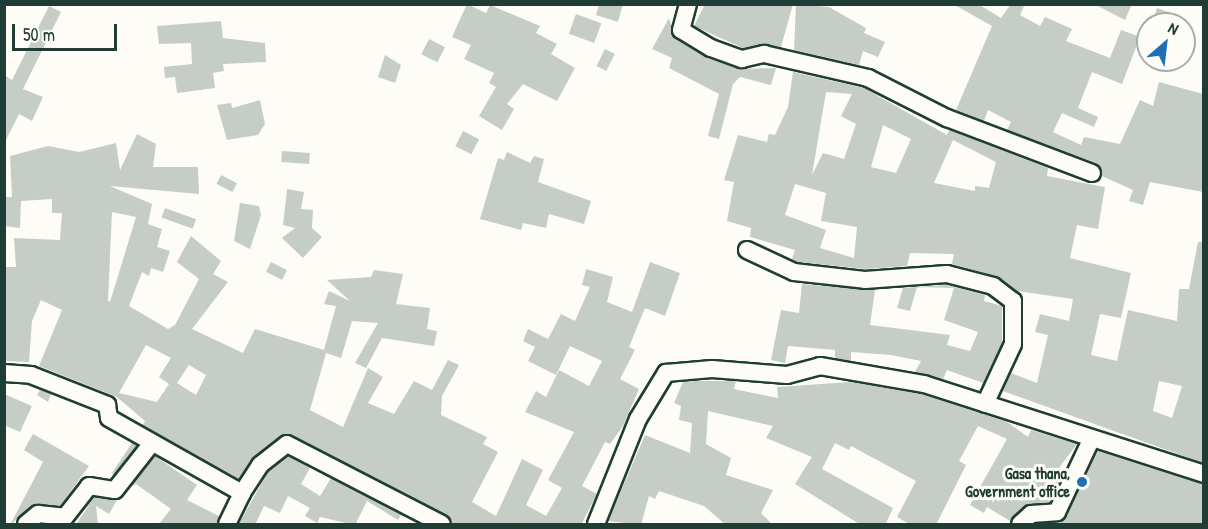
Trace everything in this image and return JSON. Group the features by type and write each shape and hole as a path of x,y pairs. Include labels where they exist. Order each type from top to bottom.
{"street":[{"path":"688,4 681,30 711,48 742,59 764,54 868,78 927,109 1092,173"},
{"path":"747,250 794,272 865,280 948,274 993,286 1012,301 1013,344 985,405"},
{"path":"596,525 638,419 666,373 712,369 786,375 820,366 924,384 1091,441 1203,474"},
{"path":"4,374 31,375 73,389 107,405 109,418 242,493"},
{"path":"1020,525 1031,514 1057,512 1091,441"},
{"path":"26,525 38,514 65,517 89,486 115,490 152,443"},
{"path":"227,525 242,493 260,465 287,444 442,525"}],"building":[{"path":"467,4 486,13 490,5 540,26 536,33 557,44 551,54 575,68 557,101 523,84 507,104 514,109 502,130 479,116 496,87 489,83 494,73 464,59 471,45 452,37"},
{"path":"599,4 623,4 618,22 596,15"},
{"path":"705,4 793,4 781,47 743,48 694,26"},
{"path":"796,4 829,7 866,28 864,33 885,42 878,57 863,51 859,65 794,50"},
{"path":"953,4 978,4 1001,18 1011,4 1025,4 1020,15 1040,26 1045,17 1072,29 1066,41 1110,58 1121,30 1136,36 1136,47 1122,84 1092,72 1078,108 1098,117 1094,127 1062,113 1053,132 1081,145 1084,137 1120,144 1140,100 1153,106 1159,82 1203,94 1203,192 1150,182 1143,205 1129,201 1133,190 1102,176 1096,163 1007,130 1011,122 988,110 984,121 956,110 992,26"},
{"path":"1094,4 1132,4 1125,20"},
{"path":"49,6 61,12 23,89 43,97 32,121 19,114 4,144 4,75 12,80"},
{"path":"1157,8 1168,12 1156,12"},
{"path":"576,14 601,23 594,43 569,34"},
{"path":"669,18 675,39 707,58 739,69 776,68 771,85 740,77 733,84 719,139 708,136 719,94 669,68 672,58 652,49"},
{"path":"221,21 223,38 265,43 266,62 223,64 224,71 213,73 215,88 177,93 175,77 165,78 164,67 192,64 191,43 159,44 157,26"},
{"path":"429,39 445,47 437,62 421,54"},
{"path":"605,49 615,54 606,71 596,66"},
{"path":"385,55 401,65 395,83 378,77"},
{"path":"793,72 864,88 947,135 949,130 1048,168 1047,176 1105,187 1098,229 1077,225 1070,258 1131,273 1121,318 1100,314 1091,355 1117,361 1128,310 1177,321 1179,289 1189,289 1198,242 1203,242 1203,463 1003,391 1011,373 1037,383 1048,335 1035,332 1040,314 1069,321 1073,299 1017,291 996,276 952,264 954,254 910,253 907,266 865,269 798,262 792,259 795,250 750,237 751,228 727,221 734,182 724,180 738,135 767,142 769,134 775,135 788,107","holes":["826,92 852,94 841,116 856,124 844,159 823,153 812,175","883,125 911,139 896,173 871,167","953,140 996,162 989,188 975,186 975,191 934,183","795,184 826,193 821,221 857,227 854,258 820,248 826,230 785,215","1159,381 1182,386 1172,418 1153,411"]},
{"path":"260,100 265,124 258,135 227,140 217,105 231,103 232,108"},
{"path":"463,131 479,139 471,154 455,146"},
{"path":"137,134 156,144 153,167 198,167 199,194 110,186 152,204 148,224 162,229 157,247 170,251 163,272 151,268 149,276 142,272 129,306 168,329 175,325 199,279 177,262 191,236 221,261 213,274 228,282 192,329 243,353 255,329 324,350 336,306 324,304 329,291 350,301 327,280 371,277 374,270 403,274 396,304 430,308 427,329 437,331 434,346 382,338 366,368 355,363 378,323 352,321 341,358 326,353 310,410 343,427 368,368 383,377 368,403 394,414 414,381 432,390 448,360 459,365 442,396 441,415 487,437 483,444 498,452 472,502 496,516 522,459 543,470 526,505 546,516 562,488 548,480 574,432 525,412 536,391 546,397 559,370 589,386 602,361 570,346 556,375 528,361 535,347 523,341 528,329 548,339 561,314 575,321 590,287 582,285 586,269 613,277 607,302 632,312 650,262 680,273 665,316 645,308 629,347 635,350 620,379 639,389 623,426 610,444 605,442 582,486 597,494 581,525 452,525 447,515 287,434 254,457 239,479 143,425 145,421 117,397 39,366 62,310 41,300 32,321 29,362 4,361 4,267 16,267 14,238 60,240 62,213 52,213 52,199 21,201 20,228 4,226 4,197 12,197 10,156 48,146 79,152 116,143 120,170","holes":["112,212 136,217 110,302 108,301","146,345 171,358 159,377 169,384 157,402 119,393","189,365 206,375 196,395 177,383"]},
{"path":"282,151 310,153 309,164 281,162"},
{"path":"507,152 530,163 534,156 544,159 538,182 591,201 584,224 549,214 546,228 523,223 521,230 480,219 498,158 504,160"},
{"path":"221,175 237,183 232,192 216,184"},
{"path":"287,189 304,192 301,209 313,210 312,228 322,237 303,258 282,238 295,228 283,225"},
{"path":"240,203 259,206 261,215 250,249 234,241"},
{"path":"165,208 196,219 193,229 162,217"},
{"path":"271,262 287,270 282,280 266,272"},
{"path":"802,284 875,290 870,325 950,335 947,345 970,351 978,332 944,320 954,288 917,287 946,285 985,295 984,301 1002,306 1002,344 983,383 947,370 943,379 915,372 921,361 891,355 851,352 851,361 835,358 835,350 788,346 785,363 771,360 781,310 799,313"},
{"path":"917,287 910,311 897,308 903,288"},
{"path":"736,381 734,389 778,398 777,387 850,382 921,394 1007,422 1028,437 1031,430 1077,444 1053,476 1060,480 1050,502 1025,506 1010,521 987,507 984,513 970,505 1007,439 978,426 959,461 966,465 936,525 911,525 897,517 916,481 851,446 849,450 835,443 822,469 893,508 885,525 861,525 795,484 812,457 766,438 773,426 708,411 706,444 731,458 726,475 773,490 761,513 773,525 726,525 704,506 659,491 655,499 649,496 641,525 608,521 645,435 690,453 692,423 679,420 681,406 674,403 683,382"},
{"path":"40,390 51,394 48,402 37,395"},
{"path":"4,394 32,406 20,432 4,425"},
{"path":"33,434 89,466 60,506 35,504 10,525 43,462 24,450"},
{"path":"132,443 137,446 114,475 112,473"},
{"path":"1098,451 1203,484 1203,525 1035,525 1066,517"},
{"path":"155,456 197,485 187,500 219,516 217,525 158,525 171,509 136,484 130,487"},
{"path":"288,456 310,468 301,484 320,496 331,478 401,515 398,520 367,501 355,525 320,517 317,523 305,516 310,508 288,496 280,513 264,506 255,525 238,525 268,472"},
{"path":"94,497 117,500 109,514 96,506 98,525 76,525"}],"place":[{"name":"Gasa thana, Government office","path":"1082,482"}]}
